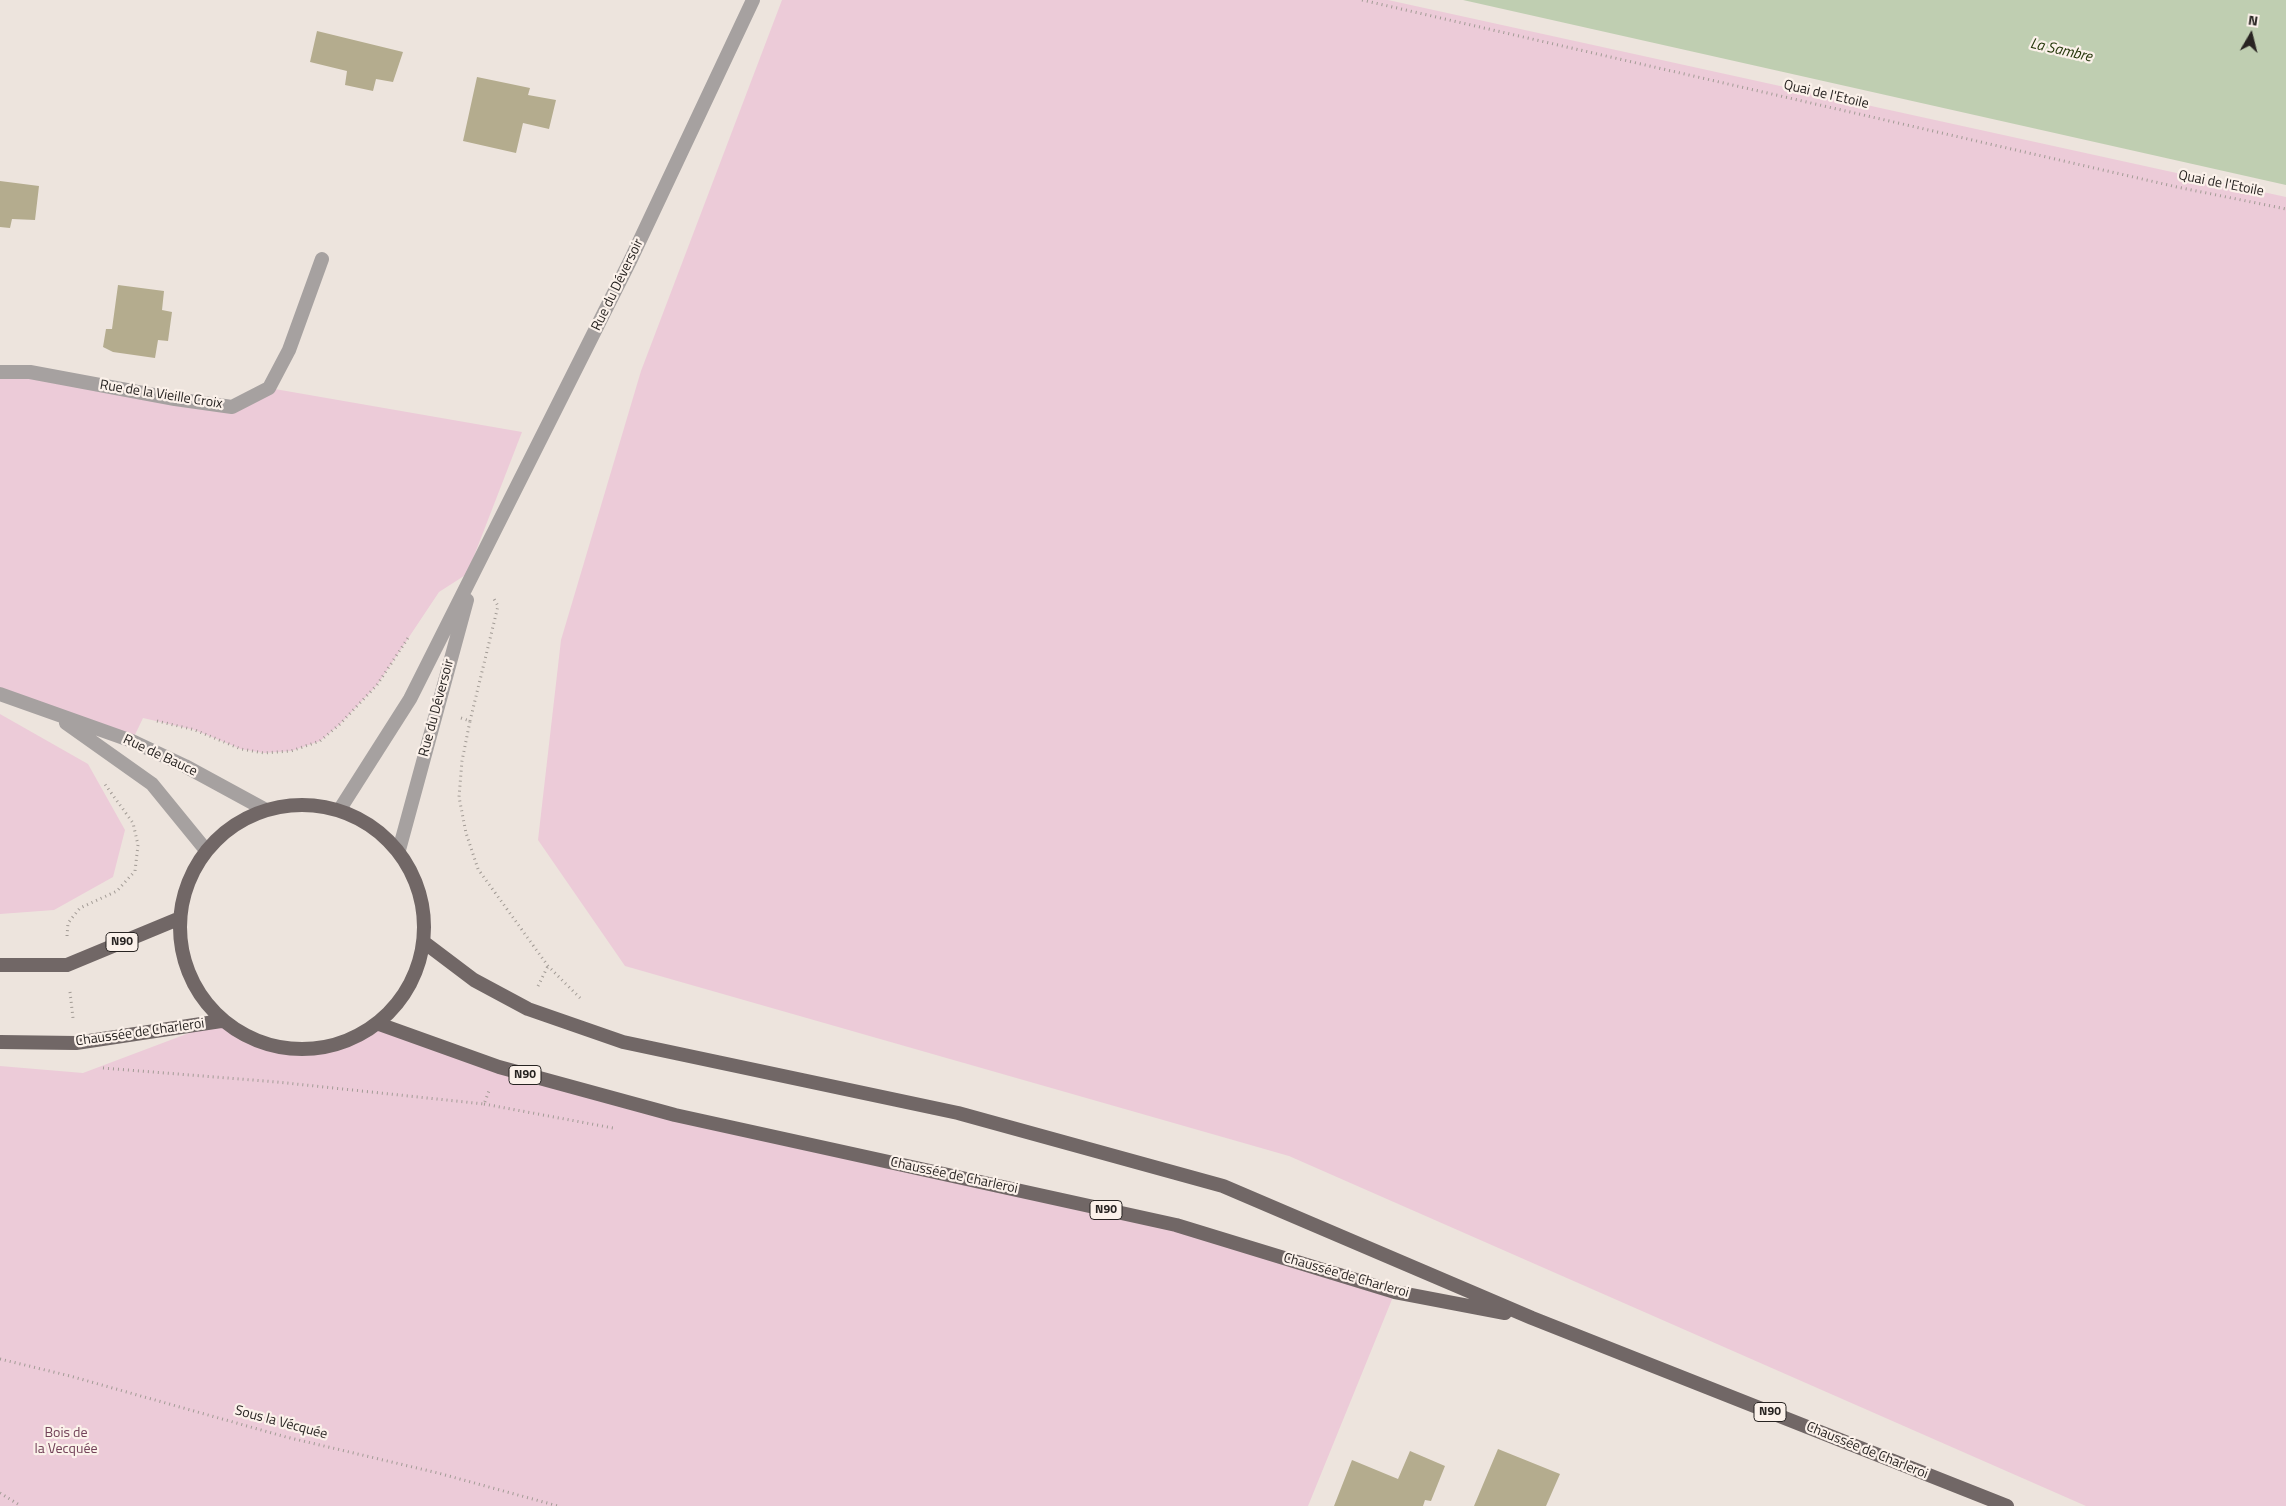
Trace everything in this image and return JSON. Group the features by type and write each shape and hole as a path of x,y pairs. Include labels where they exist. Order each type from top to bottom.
{"main road":[{"path":"290,803 315,804 340,809 399,850 416,879 425,910 425,944 410,988 379,1024 346,1043 298,1050 262,1044 221,1021 187,975 178,920 186,882 205,849 264,809 290,803"},
{"name":"N90","path":"0,965 67,965 178,920"},
{"name":"Chaussée de Charleroi","path":"425,944 474,980 528,1009 624,1042 958,1113 1223,1186 1532,1318 2007,1506"},
{"name":"Chaussée de Charleroi","path":"0,1042 76,1043 221,1021"},
{"name":"Chaussée de Charleroi","path":"379,1024 499,1068 675,1115 1176,1226 1394,1292 1532,1318"}],"street":[{"name":"Rue du Déversoir","path":"340,809 410,699 631,259 753,0"},
{"name":"Rue de la Vieille Croix","path":"0,372 30,372 175,399 232,407 269,388 289,350 322,259"},
{"name":"Rue du Déversoir","path":"399,850 476,567"},
{"name":"Rue de Bauce","path":"0,694 132,741 186,766 264,809"},
{"name":"Rue de Bauce","path":"51,713 152,784 205,849"}],"path":[{"name":"Quai de l'Etoile","path":"1362,0 2177,187 2286,208"},
{"path":"132,741 143,718 195,730 241,749 264,753 291,751 320,741 340,724 377,685"},
{"path":"436,710 470,721 462,761 459,797 466,832 478,869 548,966"},
{"path":"121,761 103,785 133,824 138,845 135,871 117,891 80,908 68,923 67,965 80,1066 277,1082 484,1104 621,1130"},
{"path":"484,1104 499,1068"},
{"name":"Sous la Vécquée","path":"0,1359 70,1376 286,1437 438,1473 558,1506"},
{"path":"0,1493 21,1506"}],"green space":[{"path":"782,0 1388,0 2286,197 2286,1506 2086,1506 1289,1156 625,966 538,840 561,640 641,371"},
{"path":"0,372 232,407 269,388 522,432 467,574 439,592 377,685 340,724 320,741 291,751 264,753 241,749 195,730 143,718 132,741 0,691"},
{"path":"0,714 88,764 125,830 113,877 54,910 0,914"},
{"name":"Bois de la Vecquée","path":"221,1021 262,1044 298,1051 346,1043 379,1024 675,1115 1176,1225 1395,1292 1308,1506 0,1506 0,1066 83,1073"}],"water":[{"name":"La Sambre","path":"1463,0 2286,0 2286,185"}],"building":[{"path":"317,31 403,52 393,82 376,79 373,91 345,85 347,71 310,62"},
{"path":"477,77 530,88 528,95 556,100 549,129 523,123 516,153 463,141"},
{"path":"0,181 39,186 35,220 12,219 10,228 0,227"},
{"path":"118,285 164,291 162,310 172,312 168,341 158,340 155,358 113,352 103,347 106,329 112,329"},
{"path":"1498,1449 1560,1474 1546,1506 1474,1506"},
{"path":"1410,1451 1445,1466 1431,1501 1425,1500 1423,1506 1334,1506 1352,1460 1398,1479"}]}
